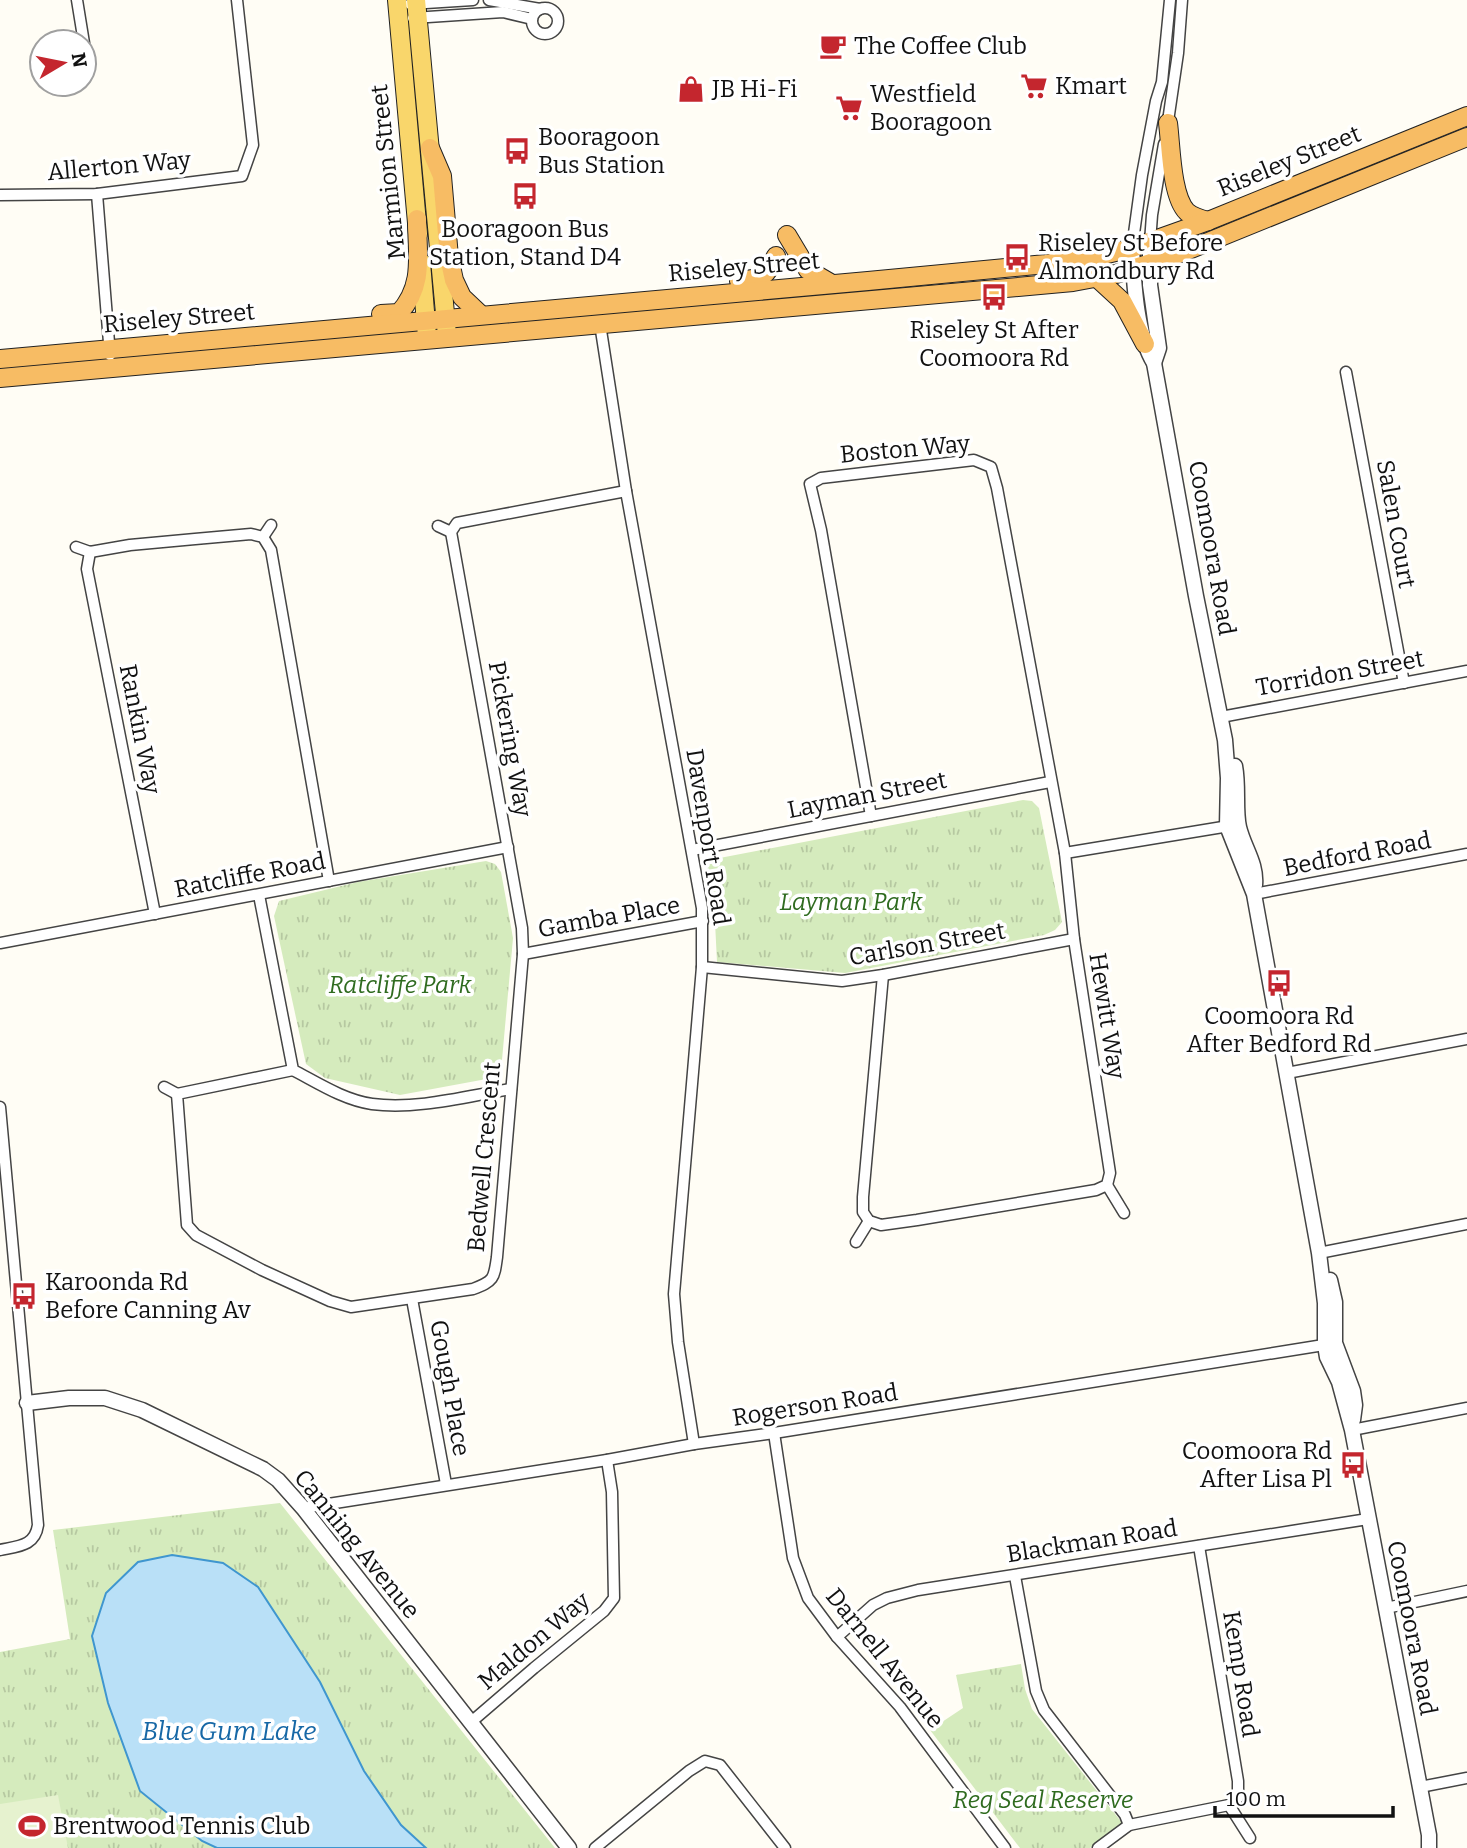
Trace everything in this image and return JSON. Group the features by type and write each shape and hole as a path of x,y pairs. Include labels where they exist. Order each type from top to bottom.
{"highway":[{"name":"Riseley Street","path":"0,378 110,358 301,331 1046,264 1107,254 1208,221 1467,116"},
{"path":"1168,123 1181,205 1188,213 1208,221"},
{"name":"Riseley Street","path":"0,359 110,358 428,339 1073,282 1097,278 1188,250 1467,137"},
{"path":"430,148 442,176 449,257 454,280 462,297 481,315"},
{"path":"301,331 323,319 399,313 410,301 418,276 417,219"},
{"path":"788,235 808,270 832,284"},
{"path":"712,294 726,283 764,277 776,256"},
{"path":"1097,278 1122,301 1145,344"}],"main road":[{"name":"Marmion Street","path":"416,7 447,337"},
{"name":"Marmion Street","path":"397,8 428,339"}],"street":[{"path":"77,0 82,28"},
{"name":"Allerton Way","path":"0,195 97,194 242,176 253,145 237,0"},
{"path":"397,8 473,0"},
{"path":"489,0 548,8 555,13 559,21 556,29 549,34 540,34 533,27 532,19 540,9"},
{"path":"1132,248 1142,175 1162,82 1170,0"},
{"path":"1150,242 1178,53 1182,0"},
{"path":"416,7 503,12 532,19"},
{"path":"97,194 110,358"},
{"name":"Coomoora Road","path":"1150,242 1141,265 1145,344 1154,363 1221,717 1233,825 1254,894 1319,1253 1335,1302 1330,1344 1353,1391 1355,1405 1352,1430 1430,1844"},
{"name":"Coomoora Road","path":"1132,248 1150,285 1159,348 1154,363"},
{"name":"Davenport Road","path":"600,324 626,491 703,921 702,967 674,1294 678,1342 694,1444"},
{"name":"Salen Court","path":"1346,372 1404,683"},
{"name":"Boston Way","path":"871,816 821,530 810,484 821,478 974,460 991,467 997,488 1065,853"},
{"path":"438,526 451,532 457,523 626,491"},
{"path":"263,537 271,525"},
{"name":"Pickering Way","path":"451,532 522,928 523,954"},
{"path":"76,547 90,552 130,545 251,534 263,537 271,550 329,881"},
{"name":"Rankin Way","path":"90,552 87,569 155,914"},
{"name":"Torridon Street","path":"1221,717 1467,671"},
{"name":"Layman Street","path":"692,850 1050,782"},
{"path":"1065,853 1233,825"},
{"name":"Ratcliffe Road","path":"0,943 508,847"},
{"name":"Hewitt Way","path":"1065,853 1074,939 1110,1173 1107,1185"},
{"name":"Bedford Road","path":"1254,894 1467,855"},
{"path":"260,895 293,1070"},
{"name":"Gamba Place","path":"523,954 703,921"},
{"name":"Carlson Street","path":"702,967 842,981 1074,939"},
{"name":"Bedwell Crescent","path":"177,1094 187,1225 196,1235 330,1301 351,1307 473,1289 488,1284 494,1277 523,954"},
{"path":"883,975 863,1197 863,1212 869,1221 881,1225 917,1220 1096,1190 1107,1185 1124,1213"},
{"path":"1287,1073 1467,1039"},
{"path":"164,1087 177,1094 293,1070 354,1100 371,1104 418,1103 511,1088"},
{"path":"0,1107 38,1525 37,1534 30,1542 0,1550"},
{"path":"856,1242 869,1221"},
{"path":"1319,1253 1467,1224"},
{"name":"Gough Place","path":"412,1299 446,1484"},
{"name":"Rogerson Road","path":"303,1508 1330,1344"},
{"name":"Canning Avenue","path":"27,1403 69,1398 105,1398 142,1410 263,1469 278,1480 303,1508 569,1848"},
{"path":"1352,1430 1467,1408"},
{"name":"Darnell Avenue","path":"774,1433 793,1558 808,1598 837,1637 900,1707 1005,1848"},
{"name":"Maldon Way","path":"470,1723 604,1611 614,1598 612,1492 607,1460"},
{"name":"Blackman Road","path":"837,1637 873,1605 887,1598 918,1590 1368,1519"},
{"name":"Kemp Road","path":"1199,1546 1238,1781 1238,1798 1229,1805"},
{"path":"1015,1576 1035,1691 1044,1710 1125,1815 1129,1825"},
{"path":"1386,1608 1467,1591"},
{"path":"596,1848 689,1771 705,1761 720,1765 785,1848"},
{"path":"1420,1787 1467,1778"},
{"path":"1098,1848 1129,1825 1229,1805 1250,1838"}],"green space":[{"name":"Layman Park","path":"1023,800 1032,801 1039,808 1062,922 1055,930 1044,935 845,973 717,962 715,922 704,861"},
{"name":"Ratcliffe Park","path":"486,861 495,864 501,872 513,938 501,1071 492,1078 400,1095 325,1078 306,1064 274,916 279,901 358,882"},
{"path":"280,1503 555,1848 0,1848 0,1652 70,1639 53,1530"},
{"name":"Reg Seal Reserve","path":"1021,1664 1032,1709 1123,1824 1090,1848 1020,1848 930,1730 963,1708 956,1675"},
{"name":"Brentwood Tennis Club","path":"58,1795 68,1848 0,1848 0,1804"}],"water":[{"name":"Blue Gum Lake","path":"172,1555 223,1563 258,1587 320,1682 364,1771 401,1825 426,1848 217,1848 202,1841 140,1791 108,1703 92,1636 106,1593 138,1562"}],"place":[{"name":"The Coffee Club","path":"833,46"},
{"name":"Kmart","path":"1034,86"},
{"name":"JB Hi-Fi","path":"691,89"},
{"name":"Westfield Booragoon","path":"849,108"},
{"name":"Booragoon Bus Station","path":"517,151"},
{"name":"Booragoon Bus Station, Stand D4","path":"525,196"},
{"name":"Riseley St Before Almondbury Rd","path":"1017,257"},
{"name":"Riseley St After Coomoora Rd","path":"994,297"},
{"name":"Coomoora Rd After Bedford Rd","path":"1279,983"},
{"name":"Karoonda Rd Before Canning Av","path":"24,1296"},
{"name":"Coomoora Rd After Lisa Pl","path":"1353,1465"},
{"name":"Brentwood Tennis Club","path":"32,1826"}]}
